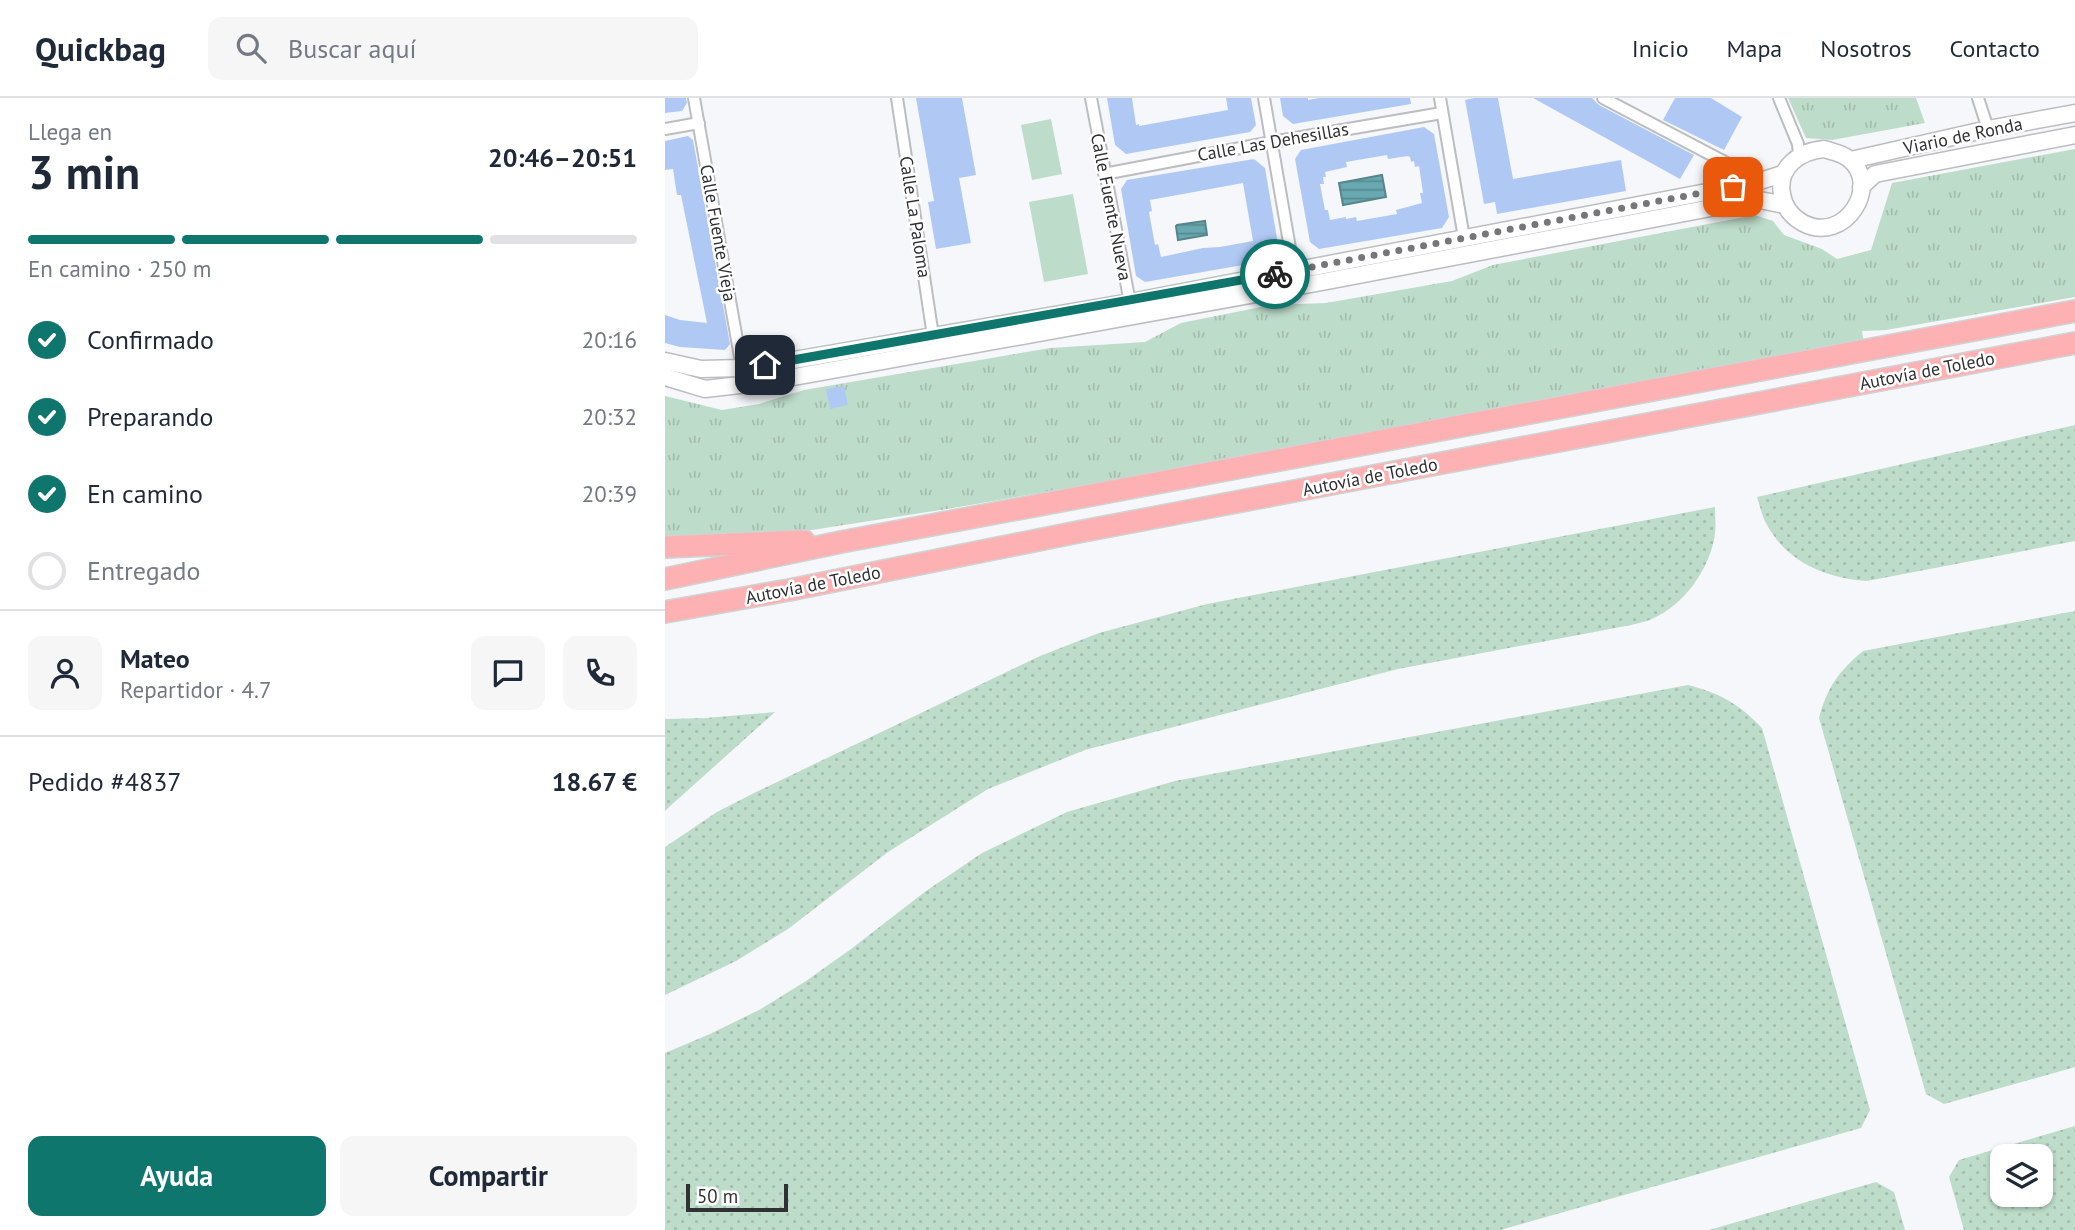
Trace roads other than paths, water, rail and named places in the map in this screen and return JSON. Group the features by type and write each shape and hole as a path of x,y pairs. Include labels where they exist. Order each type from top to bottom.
{"highway":[{"name":"Autovía de Toledo","path":"665,579 841,542 2075,310"},
{"name":"Autovía de Toledo","path":"665,612 2075,343"},
{"path":"665,547 819,540 841,542"}],"main road":[{"name":"Viario de Ronda","path":"1851,160 1988,129 2075,113"},
{"name":"Viario de Ronda","path":"1861,187 1875,174 2075,135"},
{"path":"665,377 705,388 766,382 1131,308 1294,271 1754,183 1782,174 1799,156 1812,150 1824,149 1851,160 1859,173 1859,200 1844,221 1828,228 1811,226 1795,218 1785,205 1781,193 1782,174"},
{"path":"665,361 701,369 742,368 933,336 1322,282 1742,202 1759,200 1785,205"}],"street":[{"name":"Calle Fuente Vieja","path":"694,98 742,368"},
{"name":"Calle La Paloma","path":"897,98 933,336"},
{"name":"Calle Fuente Nueva","path":"1091,98 1131,308"},
{"path":"1264,98 1294,271"},
{"path":"1440,98 1464,238"},
{"path":"1603,98 1742,171 1754,183"},
{"path":"1779,98 1798,144 1799,156"},
{"path":"1978,98 1988,129"},
{"name":"Calle Las Dehesillas","path":"1104,173 1441,113"},
{"path":"665,129 699,123"}],"water":[{"path":"1382,175 1386,197 1343,205 1339,183"},
{"path":"1205,221 1207,235 1178,240 1177,225"}]}
